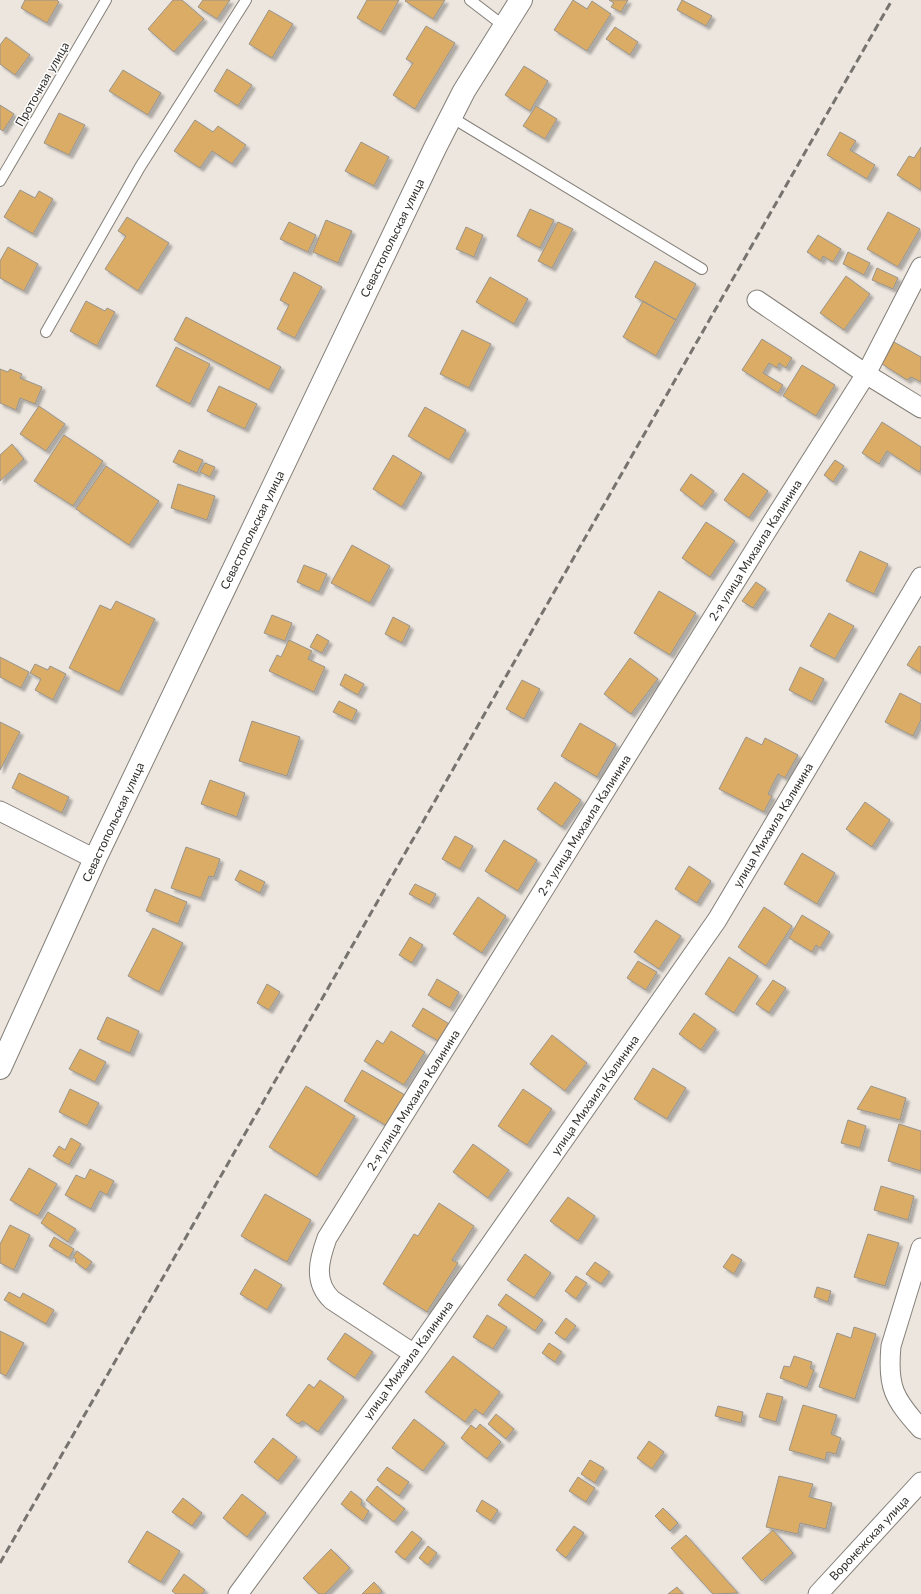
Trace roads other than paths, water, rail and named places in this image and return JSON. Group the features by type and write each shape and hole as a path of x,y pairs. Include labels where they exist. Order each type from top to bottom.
{"street":[{"name":"Севастопольская улица","path":"0,1068 95,859 451,117 464,91 521,0"},
{"name":"2-я улица Михаила Калинина","path":"414,1354 332,1300 325,1293 320,1282 318,1268 327,1238 766,530 866,374 921,267"},
{"path":"757,300 866,374 921,408"},
{"name":"улица Михаила Калинина","path":"238,1594 414,1354 717,920 921,577"},
{"path":"0,811 95,859"},
{"path":"921,1248 891,1346 890,1362 890,1380 893,1393 901,1406 921,1429"},
{"name":"Воронежская улица","path":"819,1593 921,1482"}],"lane":[{"name":"Проточная улица","path":"0,181 106,0"},
{"path":"46,332 140,166 246,0"},
{"path":"470,0 504,26"},
{"path":"451,117 702,270"}],"railway":[{"path":"0,1563 892,0"}]}
